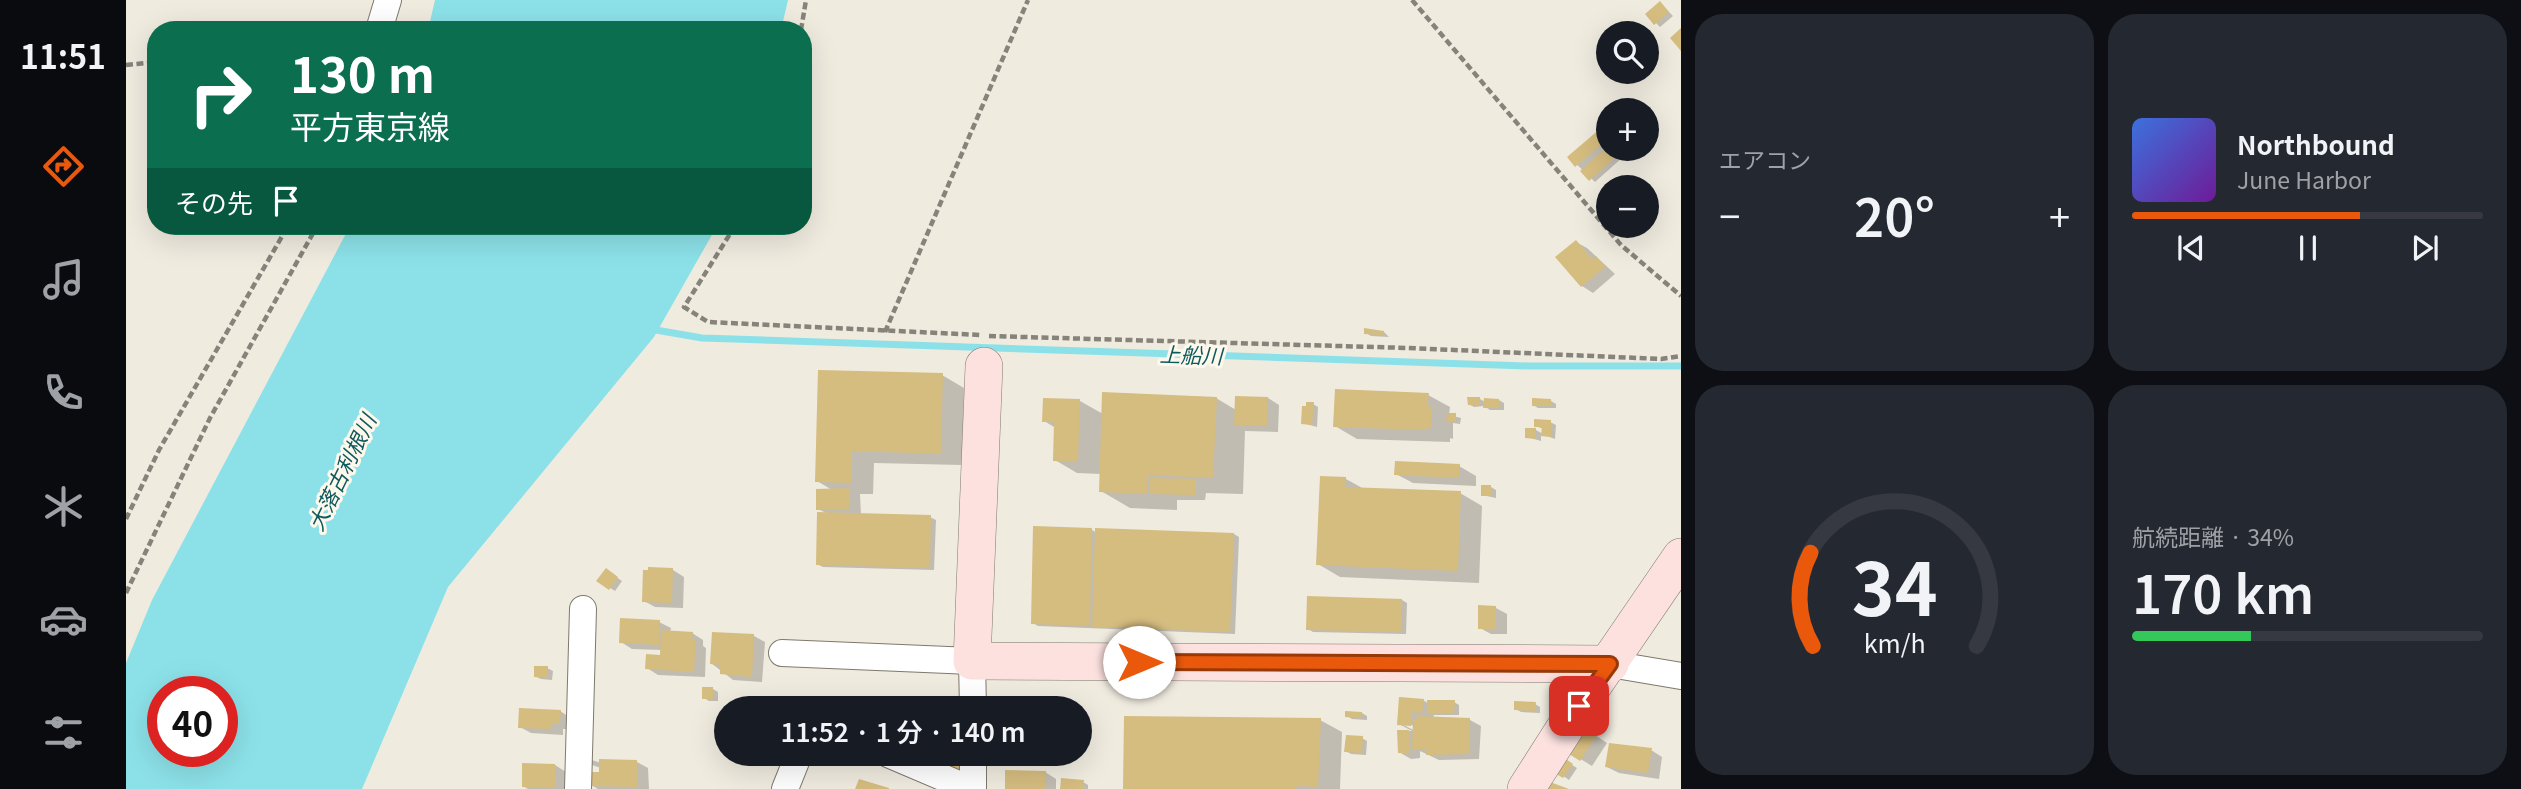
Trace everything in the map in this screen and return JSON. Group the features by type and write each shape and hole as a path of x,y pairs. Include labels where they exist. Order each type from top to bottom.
{"street":[{"path":"382,21 388,0"},
{"path":"973,696 984,366"},
{"path":"1527,789 1579,706 1681,557"},
{"path":"578,789 583,609"},
{"path":"782,653 972,661 1610,664 1681,676"},
{"path":"785,789 794,766"},
{"path":"916,766 971,789 972,766"}],"path":[{"path":"802,21 806,0"},
{"path":"885,332 1028,0"},
{"path":"1412,0 1621,245 1681,296"},
{"path":"126,65 147,63"},
{"path":"126,519 159,450 283,235"},
{"path":"126,593 210,418 312,235"},
{"path":"729,235 684,307 708,322 885,332 1194,343 1408,348 1661,359 1681,356"}],"water":[{"path":"435,0 788,0 783,21 430,21"},
{"name":"大落古利根川","path":"345,235 712,235 654,337 448,587 362,789 126,789 126,663 152,600"}],"building":[{"path":"1660,1 1669,12 1659,21 1651,21 1645,14"},
{"path":"1681,28 1681,51 1670,38"},
{"path":"1596,132 1596,149 1575,167 1567,157"},
{"path":"1596,157 1596,161 1611,161 1589,181 1580,171"},
{"path":"1576,240 1592,259 1596,256 1605,267 1581,287 1555,257"},
{"path":"1364,328 1384,331 1384,335 1364,334"},
{"path":"818,370 943,373 941,454 852,451 852,483 815,482"},
{"path":"1335,389 1429,393 1427,406 1432,407 1431,427 1428,427 1428,430 1333,427"},
{"path":"1102,392 1217,397 1213,478 1148,475 1147,494 1099,492"},
{"path":"1235,396 1268,397 1267,426 1234,425"},
{"path":"1467,397 1480,397 1480,406 1468,405"},
{"path":"1043,398 1080,399 1078,462 1053,461 1054,422 1042,422"},
{"path":"1484,398 1499,399 1499,408 1483,408"},
{"path":"1532,398 1551,399 1551,406 1532,406"},
{"path":"1306,402 1314,402 1312,425 1301,424 1302,406 1306,406"},
{"path":"1447,413 1456,413 1456,422 1446,421"},
{"path":"1534,419 1551,420 1551,437 1541,436 1542,427 1534,427"},
{"path":"1525,428 1536,428 1536,439 1525,438"},
{"path":"1395,461 1460,464 1459,478 1394,475"},
{"path":"1320,476 1346,477 1346,487 1461,491 1458,571 1316,565"},
{"path":"1150,478 1195,479 1195,495 1149,494"},
{"path":"1481,485 1491,485 1491,496 1481,496"},
{"path":"850,488 850,509 816,510 816,489"},
{"path":"817,512 931,515 930,568 816,565"},
{"path":"1033,526 1092,528 1090,626 1031,624"},
{"path":"1095,528 1234,533 1230,632 1092,627"},
{"path":"648,567 673,568 672,603 642,602 643,570 648,570"},
{"path":"606,568 618,577 609,590 596,581"},
{"path":"1307,596 1402,599 1401,632 1306,630"},
{"path":"1478,605 1496,606 1496,629 1478,629"},
{"path":"620,618 660,620 659,645 619,643"},
{"path":"661,630 693,632 692,640 696,640 694,672 645,669 646,654 660,655"},
{"path":"712,632 754,634 752,677 720,674 720,665 710,664"},
{"path":"534,666 548,666 548,678 534,677"},
{"path":"702,687 713,687 713,699 702,699"},
{"path":"1399,697 1424,699 1422,713 1412,712 1411,726 1397,725"},
{"path":"1427,700 1455,700 1454,713 1427,713"},
{"path":"1514,701 1536,702 1535,711 1514,710"},
{"path":"519,708 561,710 560,723 552,723 552,729 518,728"},
{"path":"1345,711 1362,712 1362,718 1345,717"},
{"path":"1124,716 1321,718 1318,787 1123,789"},
{"path":"1417,716 1470,718 1469,754 1426,755 1427,749 1412,749 1413,720 1416,720"},
{"path":"1583,726 1597,735 1580,761 1566,752"},
{"path":"1397,730 1409,730 1409,753 1398,753"},
{"path":"1346,735 1363,736 1362,753 1344,752"},
{"path":"1609,743 1652,748 1648,773 1605,767"},
{"path":"1563,757 1573,764 1563,778 1553,772"},
{"path":"599,759 637,760 637,787 590,786 590,772 599,772"},
{"path":"522,763 555,764 555,788 522,787"},
{"path":"950,766 968,766 966,772"},
{"path":"1005,770 1046,771 1046,789 1005,789"},
{"path":"1061,778 1084,780 1083,789 1060,789"},
{"path":"859,779 889,788 889,789 855,789"},
{"path":"1550,782 1569,789 1548,789"}],"waterway":[{"name":"上船川","path":"650,329 702,338 1528,366 1681,366"}],"route":[{"path":"1139,662 1610,664 1579,706"}]}
